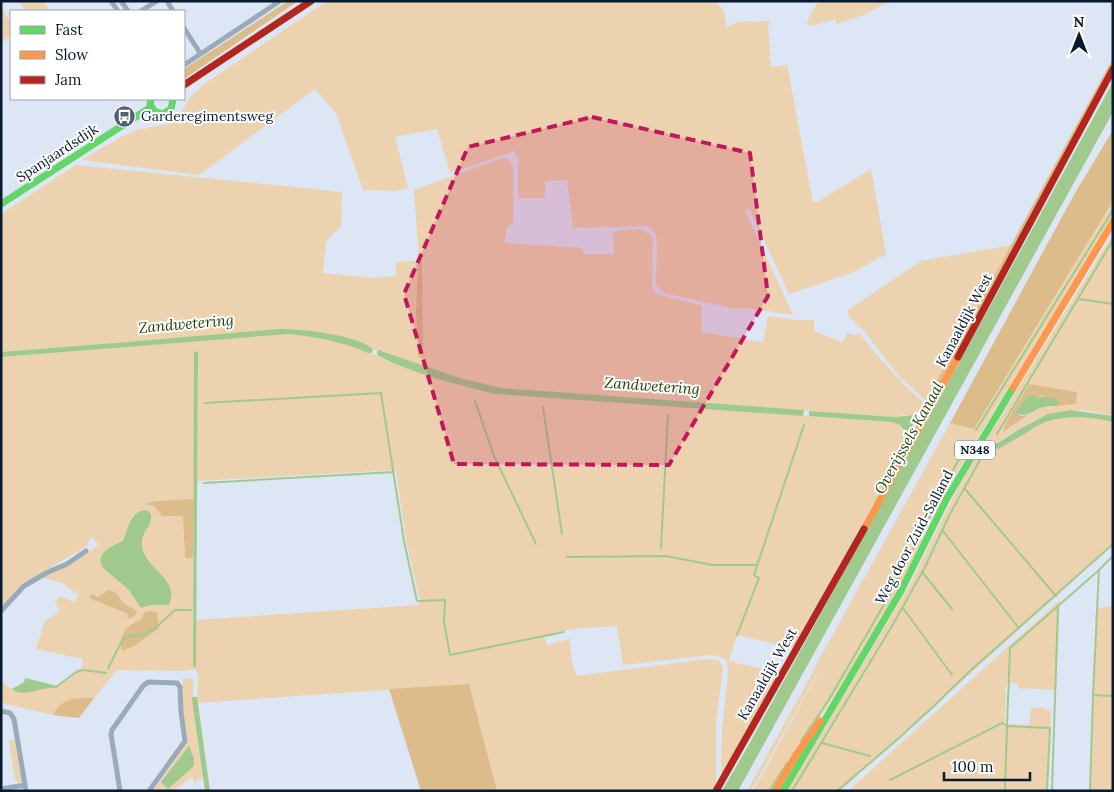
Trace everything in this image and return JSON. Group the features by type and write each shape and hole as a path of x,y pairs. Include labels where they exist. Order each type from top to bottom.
{"street":[{"path":"143,10 157,1"},
{"path":"185,64 280,1"},
{"path":"185,84 311,1"},
{"path":"185,30 200,54"},
{"name":"Kanaaldijk West","path":"716,791 764,703 849,556 915,432 938,395 1113,69"},
{"path":"151,100 151,107 158,113 167,113 173,107 173,100"},
{"name":"Spanjaardsdijk","path":"1,204 151,107"},
{"name":"Weg door Zuid-Salland","path":"782,791 848,684 901,591 947,498 1113,222"},
{"path":"1,611 24,586 48,572 67,564 86,551"},
{"path":"120,791 111,734 112,730 146,684 150,682 177,683 180,687 185,740 149,791"},
{"name":"Weg door Zuid-Salland","path":"775,791 810,734 848,684"},
{"path":"1,711 12,714 14,719 25,788 1,789"}],"highlighted area":[{"path":"592,117 750,153 768,296 669,465 454,464 404,294 468,147"}],"shaded area":[{"path":"19,1 43,1 49,10 24,10"},
{"path":"288,1 298,1 185,78 185,68"},
{"path":"327,1 715,1 724,11 726,27 739,22 771,21 768,25 771,67 787,65 813,203 871,169 886,254 854,272 789,294 749,208 745,211 793,315 744,308 736,309 664,293 656,285 657,239 654,231 646,226 573,228 567,180 545,181 545,198 518,198 518,161 515,151 450,173 437,129 395,137 408,188 397,191 363,190 336,113 315,89 199,175 82,160 121,137 137,130 172,123 179,117 190,97 207,82"},
{"path":"819,1 892,1 858,17 836,24 836,19 811,26 807,23"},
{"path":"1,6 10,21 10,37 1,43"},
{"path":"1113,58 1113,67 931,400 926,401"},
{"path":"1113,82 1113,112 738,791 722,791 918,437 910,432 908,434 900,425 891,422 809,416 809,411 895,417 914,415 920,418 919,421 915,420 912,427 921,432"},
{"path":"1113,130 1113,201 974,429 950,423 1075,193"},
{"path":"502,158 508,159 513,166 513,223 506,228 505,243 583,248 583,254 614,254 613,231 640,229 650,234 653,240 652,287 657,294 702,306 701,332 763,342 768,316 814,320 814,331 841,342 847,333 855,335 859,333 890,369 923,402 924,404 917,416 904,415 895,417 502,388 460,378 349,339 293,329 1,352 1,214 76,165 342,192 341,226 326,241 323,273 371,278 396,276 396,262 418,261 416,311 422,359 422,261 419,259 414,190"},
{"path":"1113,201 1113,216 954,477 933,515 901,584 845,679 772,791 753,791 817,673 751,791 747,791 950,423 974,429"},
{"path":"1113,234 1113,416 1081,410 1061,411 1032,421 997,443 998,449 1039,425 1059,419 1081,417 1113,422 1113,545 840,791 787,791 909,586 960,483","holes":["1029,384 1076,404 1042,407 1004,432 1005,424"]},
{"path":"1012,245 926,401 899,376 863,330 848,316 848,310 921,261"},
{"path":"416,260 422,260 423,359 418,357 416,311 418,261"},
{"path":"278,329 314,331 341,336 373,349 372,353 369,353 330,340 289,334 1,357 1,352"},
{"path":"289,334 315,337 353,346 388,361 495,394 891,422 900,425 908,434 912,434 793,648 737,635 729,661 779,673 723,773 721,772 722,731 728,673 727,661 721,657 711,655 623,665 617,626 572,629 544,636 547,645 570,639 572,663 577,676 699,660 711,659 719,661 723,667 716,722 716,786 713,791 497,791 469,684 197,703 198,675 195,669 181,671 117,670 94,698 79,698 56,709 53,715 1,703 1,680 8,687 20,691 55,688 78,669 81,669 83,659 36,649 45,621 60,611 55,603 60,596 75,602 79,594 70,590 63,583 41,577 80,555 91,551 99,544 91,536 87,546 21,585 1,609 1,357","holes":["194,351 198,352 197,481 396,470 406,540 420,602 418,605 196,620 196,666 193,666 193,558 185,558 183,516 162,516 154,506 146,504 154,501 194,499","147,510 152,518 141,539 144,554 154,566 169,605 150,605 144,608 135,600 128,589 104,569 101,564 102,555 113,546 123,542 130,521 136,513","92,593 114,598 135,609 127,618 128,614 89,598","143,619 155,631 136,645 131,623"]},
{"path":"378,350 460,378 502,388 804,410 803,416 495,394 434,378 405,368 377,355"},
{"path":"194,351 198,352 195,667 193,666"},
{"path":"1029,384 1077,392 1076,404 1057,406 1060,401 1028,395 1017,413 1021,416 1028,415 1003,432 1005,424"},
{"path":"1028,395 1060,401 1057,406 1042,407 1026,415 1016,413"},
{"path":"1070,410 1113,416 1113,422 1080,417 1059,419 1039,425 998,449 992,446 994,442 998,443 1019,429 1048,414"},
{"path":"194,499 193,558 185,558 183,516 162,516 154,506 145,504 154,501"},
{"path":"147,510 151,514 151,519 143,535 143,551 152,565 168,583 171,597 169,605 150,605 141,608 128,589 104,569 101,559 105,551 123,541 133,517 141,511"},
{"path":"108,590 115,592 121,600 135,609 137,612 134,617 127,619 128,614 89,598 92,593 98,597"},
{"path":"1060,600 1056,690 1018,688 1017,683 1006,683 1005,724 1029,725 1031,709 1040,707 1051,711 1047,791 848,791"},
{"path":"1113,606 1113,791 1090,791 1096,608"},
{"path":"145,612 157,612 159,628 136,645 122,651 121,639 125,630 142,619"},
{"path":"25,678 57,686 27,693 16,692 12,689 24,682"},
{"path":"183,678 193,679 193,707 203,778 196,781 195,786 193,779 190,778 173,791 153,791 188,741 182,707"},
{"path":"469,684 497,791 421,791 389,689"},
{"path":"192,697 197,697 210,791 205,791"},
{"path":"79,698 94,698 79,718 53,715 63,703"},
{"path":"15,740 22,782 15,780 9,741"},
{"path":"189,746 194,759 194,766 168,789 161,782"}],"waterway":[{"path":"976,430 1113,210"},
{"path":"997,434 1113,240"},
{"path":"1079,299 1113,304"},
{"path":"205,403 381,393 404,541 417,601 445,600 444,622 450,655 564,632"},
{"path":"475,401 494,456 536,544"},
{"path":"543,407 562,534"},
{"path":"661,548 668,415"},
{"path":"737,635 759,578 754,575 804,425"},
{"path":"801,741 828,701 889,596 962,453"},
{"path":"792,791 892,626 924,569 950,514 980,460"},
{"path":"204,483 394,472"},
{"path":"965,489 1056,596"},
{"path":"943,531 1018,627"},
{"path":"837,791 899,738 970,671 1113,544"},
{"path":"567,557 666,556 712,565 757,565"},
{"path":"1093,695 1099,570 1113,556"},
{"path":"1052,791 1058,606 1099,570"},
{"path":"922,572 952,609"},
{"path":"1047,791 1050,728 1007,726 1010,648 1058,606"},
{"path":"903,608 952,675"},
{"path":"108,668 123,639 132,635 140,636 153,630 175,610 191,610"},
{"path":"56,687 76,672 83,670 106,673"},
{"path":"1090,791 1093,695 1113,696"},
{"path":"890,780 1002,723 1007,726 1005,791"},
{"path":"822,743 870,756"},
{"path":"769,791 788,762"}],"traffic: fast":[{"path":"151,100 150,104 154,111 162,114 171,109 173,100"},
{"path":"1,204 151,107"},
{"path":"783,791 901,591 947,498 1013,388"}],"traffic: slow":[{"path":"1013,388 1113,222"},
{"path":"864,529 958,357"},
{"path":"775,791 796,755 820,721"}],"traffic: jam":[{"path":"185,84 311,1"},
{"path":"958,357 1113,69"},
{"path":"716,791 864,529"}],"place":[{"name":"Garderegimentsweg","path":"125,116"}],"water label":[{"name":"Zandwetering","path":"186,324"},
{"name":"Zandwetering","path":"652,386"},
{"name":"Overijssels Kanaal","path":"909,438"}]}
